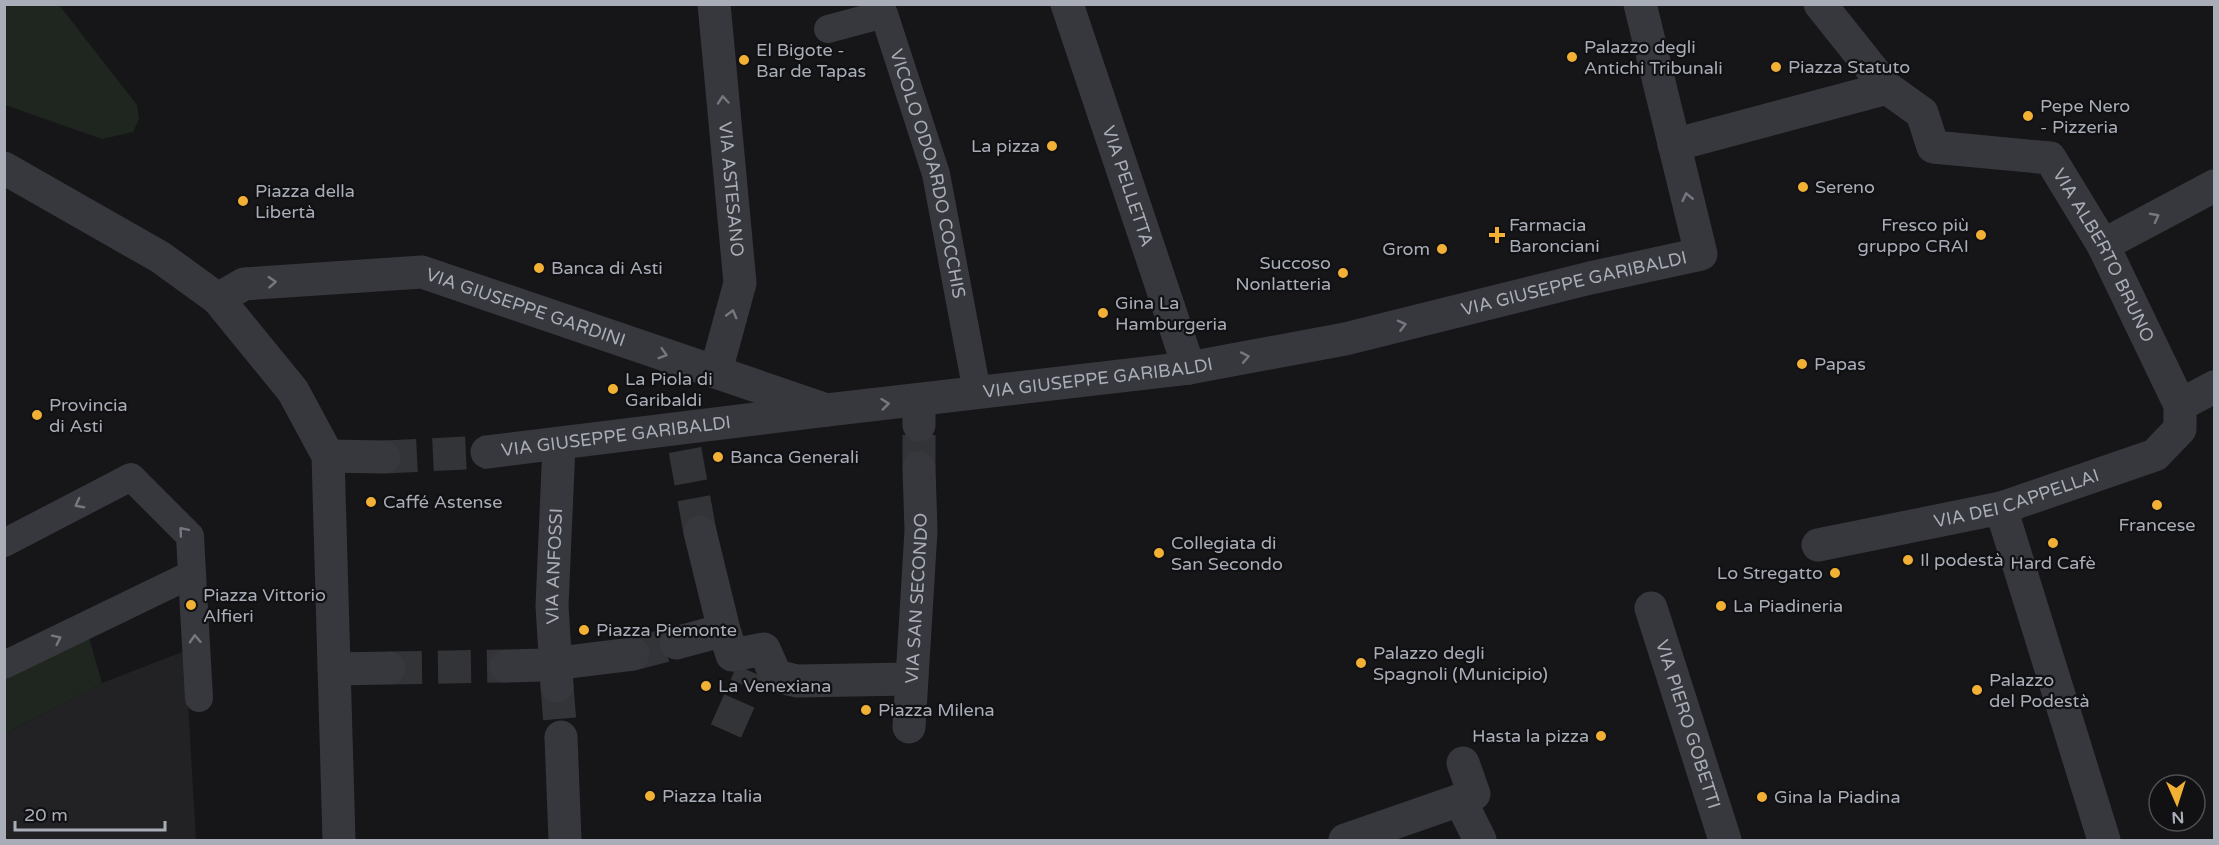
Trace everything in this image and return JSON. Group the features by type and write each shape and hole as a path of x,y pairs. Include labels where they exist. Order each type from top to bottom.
{"street":[{"name":"VIA ASTESANO","path":"714,4 740,283 717,371"},
{"path":"1640,4 1674,145 1887,88 1820,4"},
{"name":"VIA PELLETTA","path":"1069,5 1189,368"},
{"name":"VIA ALBERTO BRUNO","path":"1887,88 1922,113 1933,147 2050,158 2103,245 2180,405"},
{"name":"VIA GIUSEPPE GARIBALDI","path":"487,452 683,438 827,410 919,412 977,392 1189,368 1346,339 1590,278 1701,254 1674,145"},
{"path":"4,168 160,257 218,299 293,391 328,456 339,840"},
{"path":"2103,245 2214,186"},
{"name":"VIA GIUSEPPE GARDINI","path":"218,299 244,284 422,272 827,410"},
{"path":"2180,405 2214,387"},
{"name":"VIA DEI CAPPELLAI","path":"1818,545 2001,508 2155,455 2180,429 2180,405"},
{"name":"VIA ANFOSSI","path":"552,672 552,606 560,445"},
{"path":"328,456 384,457"},
{"name":"VIA SAN SECONDO","path":"909,727 910,679 917,615 921,531 919,468"},
{"path":"2001,508 2104,840"},
{"path":"700,532 732,655 758,660 776,676 797,681 910,679"},
{"name":"VIA PIERO GOBETTI","path":"1651,608 1725,840"},
{"path":"676,643 724,630"},
{"path":"506,666 552,672 633,654"},
{"path":"334,669 389,668"},
{"path":"561,737 565,840"},
{"path":"1345,840 1474,794 1463,763"},
{"path":"1460,800 1480,840"}],"lane":[{"name":"VICOLO ODOARDO COCCHIS","path":"828,29 884,14 936,174 977,392"},
{"path":"4,543 131,477 190,537 199,698"},
{"path":"4,665 192,574"}],"shaded area":[{"path":"5,4 59,5 137,105 139,119 133,132 102,139 5,105"},
{"path":"89,638 102,683 5,734 4,678"},
{"path":"185,651 196,840 5,840 5,734 102,683"}],"tunnel":[{"path":"919,425 919,468"},
{"path":"685,450 700,532"},
{"path":"384,457 487,452"},
{"path":"633,654 676,643"},
{"path":"389,668 506,666"},
{"path":"726,731 752,672"},
{"path":"557,686 561,737"}],"place":[{"name":"Palazzo degli Antichi Tribunali","path":"1572,57"},
{"name":"El Bigote - Bar de Tapas","path":"744,60"},
{"name":"Piazza Statuto","path":"1776,67"},
{"name":"Pepe Nero - Pizzeria","path":"2028,116"},
{"name":"La pizza","path":"1052,146"},
{"name":"Sereno","path":"1803,187"},
{"name":"Piazza della Libertà","path":"243,201"},
{"name":"Farmacia Baronciani","path":"1497,235"},
{"name":"Fresco più gruppo CRAI","path":"1981,235"},
{"name":"Grom","path":"1442,249"},
{"name":"Banca di Asti","path":"539,268"},
{"name":"Succoso Nonlatteria","path":"1343,273"},
{"name":"Gina La Hamburgeria","path":"1103,313"},
{"name":"Papas","path":"1802,364"},
{"name":"La Piola di Garibaldi","path":"613,389"},
{"name":"Provincia di Asti","path":"37,415"},
{"name":"Banca Generali","path":"718,457"},
{"name":"Caffé Astense","path":"371,502"},
{"name":"Francese","path":"2157,505"},
{"name":"Hard Cafè","path":"2053,543"},
{"name":"Collegiata di San Secondo","path":"1159,553"},
{"name":"Il podestà","path":"1908,560"},
{"name":"Lo Stregatto","path":"1835,573"},
{"name":"Piazza Vittorio Alfieri","path":"191,605"},
{"name":"La Piadineria","path":"1721,606"},
{"name":"Piazza Piemonte","path":"584,630"},
{"name":"Palazzo degli Spagnoli (Municipio)","path":"1361,663"},
{"name":"La Venexiana","path":"706,686"},
{"name":"Palazzo del Podestà","path":"1977,690"},
{"name":"Piazza Milena","path":"866,710"},
{"name":"Hasta la pizza","path":"1601,736"},
{"name":"Piazza Italia","path":"650,796"},
{"name":"Gina la Piadina","path":"1762,797"}]}
